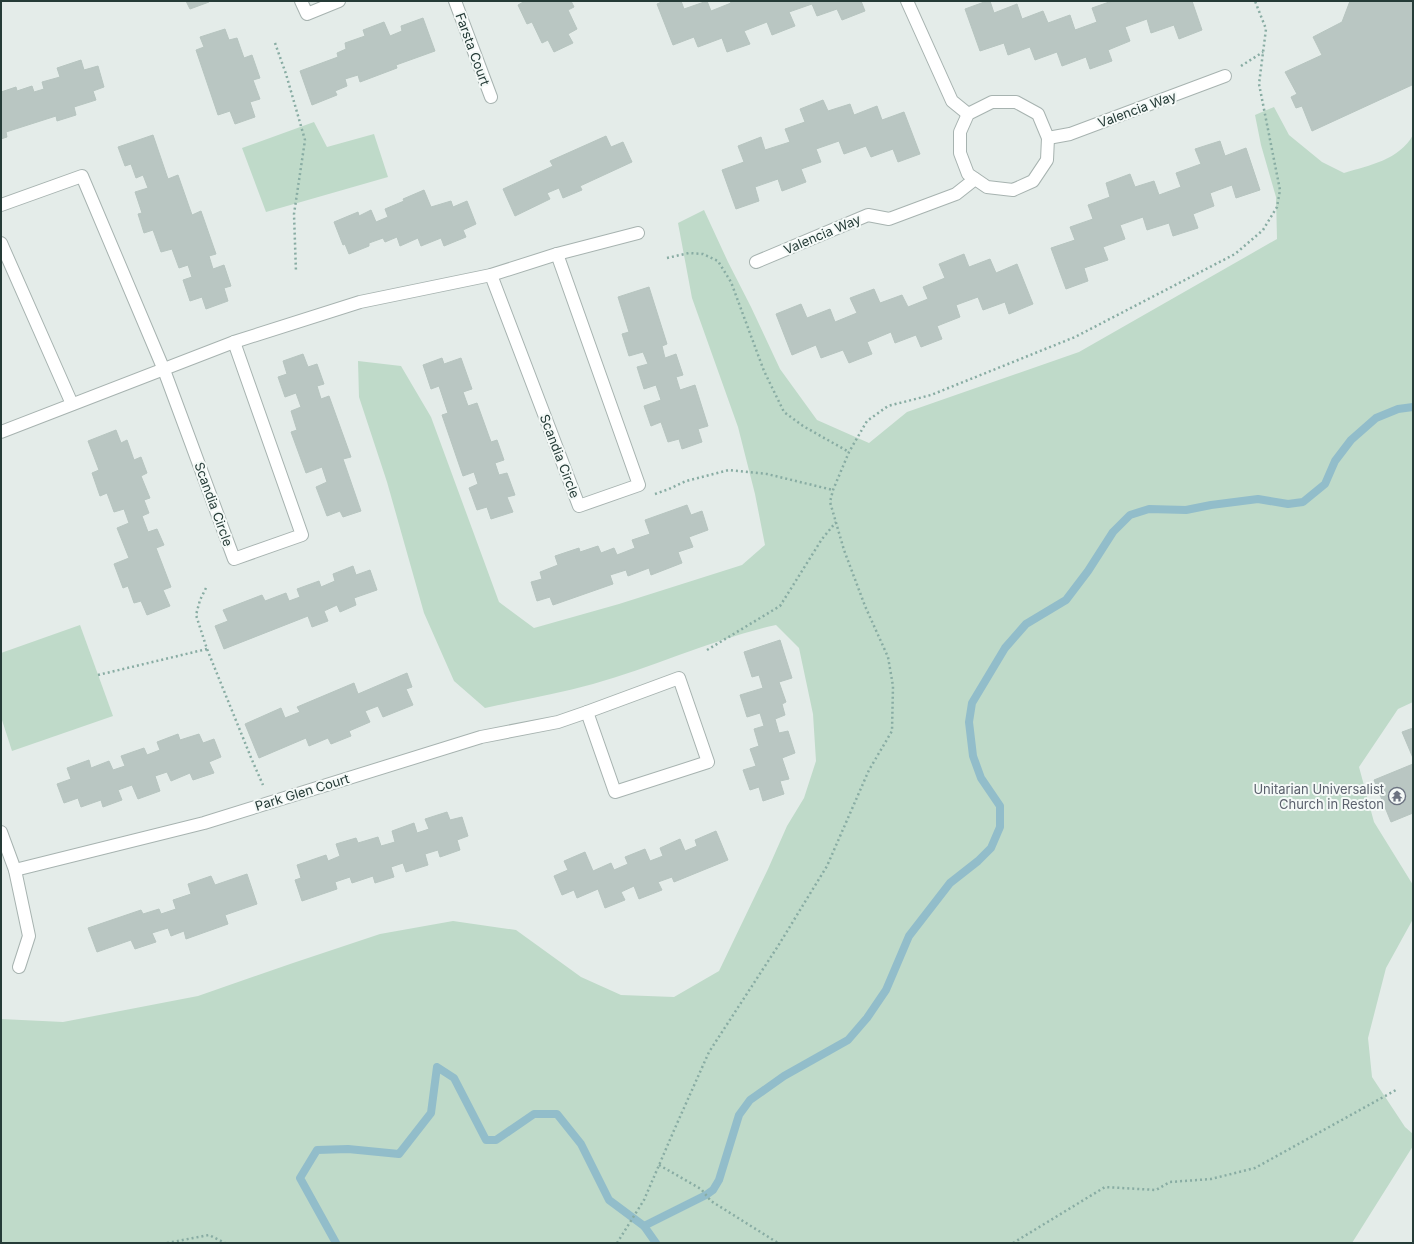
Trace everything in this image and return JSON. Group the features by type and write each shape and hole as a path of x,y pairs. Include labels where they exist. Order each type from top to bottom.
{"street":[{"path":"301,1 307,14 339,1"},
{"name":"Farsta Court","path":"455,1 491,97"},
{"path":"907,1 952,101 968,114"},
{"name":"Valencia Way","path":"1048,138 1070,134 1225,76"},
{"path":"992,102 1016,102 1038,114 1048,138 1047,160 1033,181 1013,190 987,187 968,174 960,153 960,132 968,114 992,102"},
{"name":"Scandia Circle","path":"1,205 82,176 164,370 234,559 302,535 234,342"},
{"name":"Valencia Way","path":"756,262 868,215 889,219 956,194 975,179"},
{"path":"1,432 234,342 360,302 491,275 557,254 638,233"},
{"path":"1,243 72,404"},
{"name":"Scandia Circle","path":"491,275 579,506 639,485 557,254"},
{"name":"Park Glen Court","path":"15,870 204,823 481,737 558,722 679,678 708,762 615,792 587,712"},
{"path":"1,832 15,870 29,936 19,967"}],"path":[{"path":"617,1243 644,1200 709,1052 778,946 827,866 869,770 892,732 893,686 888,657 865,606 844,550 830,502 833,490 849,452 867,421 888,406 931,395 1075,337 1235,254 1264,230 1277,207 1280,190 1259,84 1266,29 1255,1"},
{"path":"275,43 286,74 305,140 294,214 296,272"},
{"path":"1225,76 1263,52"},
{"path":"667,258 689,253 703,254 718,261 731,282 764,371 784,412 803,426 849,452"},
{"path":"650,496 686,481 729,470 767,474 833,490"},
{"path":"707,650 780,606 822,538 836,522"},
{"path":"206,588 200,600 196,615 207,649 264,787"},
{"path":"98,675 207,649"},
{"path":"1013,1243 1106,1187 1156,1190 1170,1182 1211,1179 1255,1168 1396,1090"},
{"path":"659,1165 701,1189 711,1201 778,1243"},
{"path":"167,1243 209,1235 225,1243"}],"green space":[{"path":"1274,107 1289,135 1322,162 1344,173 1374,164 1392,156 1407,143 1413,135 1413,702 1398,709 1359,767 1374,822 1413,885 1413,919 1386,968 1368,1038 1372,1077 1405,1127 1413,1134 1413,1146 1352,1243 1,1243 1,1019 63,1022 198,996 380,934 453,921 516,930 581,977 621,995 674,997 719,971 787,826 804,798 816,761 813,714 799,648 776,625 707,645 639,670 593,684 485,708 454,681 424,613 387,482 359,397 358,361 401,366 431,417 499,602 534,628 619,604 742,565 765,545 755,494 738,427 692,298 678,223 704,210 780,369 817,420 869,443 907,412 1079,352 1277,239 1276,197 1261,145 1255,115"},
{"path":"314,122 327,147 374,134 388,177 266,212 242,148"},
{"path":"80,625 113,716 12,751 1,717 1,653"}],"building":[{"path":"186,1 209,1 209,2 190,9"},
{"path":"525,1 571,1 574,7 568,10 577,29 568,34 573,43 554,52 548,40 542,43 532,22 527,24 518,5"},
{"path":"664,1 681,1 684,9 707,1 711,11 731,3 730,1 861,1 865,11 842,20 837,9 817,16 812,4 789,12 795,26 772,35 767,22 744,31 750,44 727,52 722,38 698,47 694,37 673,45 657,4"},
{"path":"990,1 994,13 1017,4 1022,19 1043,11 1048,23 1070,15 1075,30 1097,22 1092,8 1112,1 1192,1 1202,30 1179,39 1174,25 1151,33 1147,19 1125,27 1130,41 1108,50 1112,61 1090,69 1086,57 1062,66 1057,52 1035,60 1030,47 1008,55 1004,43 980,51 965,9"},
{"path":"1350,1 1413,1 1413,82 1412,85 1312,131 1302,106 1296,108 1291,97 1297,94 1285,72 1322,55 1313,37 1342,22"},
{"path":"423,18 435,51 396,65 397,68 360,82 358,75 345,79 347,86 335,91 337,95 312,105 300,71 338,57 337,53 346,49 345,43 365,36 363,30 384,22 390,36 402,31 401,26"},
{"path":"225,29 229,40 237,38 244,58 252,55 260,78 253,80 260,99 250,102 255,117 235,124 230,111 218,115 196,50 204,47 200,37"},
{"path":"81,60 84,70 98,66 104,87 93,91 96,100 74,107 76,115 57,121 56,116 6,132 7,137 1,139 1,92 16,87 17,91 32,86 34,92 44,89 42,82 60,77 57,68"},
{"path":"823,100 828,111 850,104 854,115 877,106 882,120 904,112 920,154 898,162 893,149 871,157 866,146 844,154 839,141 816,149 821,162 801,169 806,182 782,191 778,179 755,187 759,201 736,209 722,170 744,162 738,146 761,137 765,150 790,142 785,129 805,122 800,109"},
{"path":"153,135 168,179 178,175 192,215 201,211 216,254 209,256 213,269 224,265 231,286 224,288 228,301 206,309 202,297 190,301 183,280 192,277 188,265 179,268 172,249 161,252 153,230 144,233 138,214 142,213 135,192 148,188 143,175 136,178 131,164 125,166 118,147"},
{"path":"606,136 611,147 623,142 632,162 580,186 582,190 563,198 559,188 547,193 550,199 515,216 503,189 553,166 550,161"},
{"path":"1220,141 1225,156 1246,148 1260,190 1236,198 1232,185 1210,193 1214,206 1193,214 1198,228 1173,236 1169,223 1147,230 1143,217 1120,225 1125,239 1103,247 1108,260 1084,268 1088,281 1066,289 1051,248 1075,240 1070,227 1093,219 1088,205 1110,197 1106,183 1130,174 1135,187 1154,181 1159,195 1181,187 1176,173 1201,164 1195,149"},
{"path":"424,190 431,207 451,201 453,207 467,201 476,224 463,230 466,237 444,246 441,238 421,246 418,238 400,246 397,237 385,242 383,238 369,243 369,246 349,254 345,244 343,245 334,222 358,212 359,216 371,210 376,222 388,217 385,209"},
{"path":"964,254 969,267 990,259 996,273 1017,264 1033,304 1009,314 1005,302 983,310 978,297 956,305 960,317 937,326 942,339 921,347 916,335 895,343 891,332 867,342 872,354 849,363 843,350 821,358 816,345 792,355 776,314 801,304 807,318 830,309 835,322 857,313 850,298 874,289 880,303 902,295 908,307 928,299 923,287 945,278 939,264"},
{"path":"649,287 667,344 662,346 665,358 676,354 683,375 676,377 680,390 695,385 708,426 698,429 702,442 682,449 679,439 668,442 661,422 651,426 644,406 661,400 656,385 644,389 637,367 648,364 643,352 629,356 622,334 629,332 618,297"},
{"path":"303,354 308,367 317,364 324,384 317,386 321,399 329,396 351,457 343,459 361,511 343,517 340,511 327,516 316,487 327,482 322,467 306,473 291,432 297,430 291,411 301,407 296,393 285,397 278,377 287,374 283,361"},
{"path":"442,358 444,364 461,358 472,389 463,392 468,406 477,403 491,442 497,440 504,460 495,463 499,475 507,473 515,495 507,497 513,512 491,519 487,507 477,510 469,488 478,484 474,472 463,476 442,415 448,413 439,386 431,389 423,365"},
{"path":"116,430 121,443 127,440 134,460 141,457 147,473 141,476 150,498 144,500 149,513 142,516 148,532 157,529 164,545 156,548 171,587 163,590 170,606 147,615 141,601 134,603 128,586 123,588 114,564 129,558 117,528 129,523 124,509 114,512 107,493 100,496 92,473 99,470 88,441"},
{"path":"687,505 691,515 702,511 708,530 689,537 693,547 678,552 682,563 651,575 649,568 628,576 626,570 610,575 613,584 553,605 550,597 537,601 531,582 542,579 540,572 558,565 555,556 579,548 580,552 598,546 601,553 614,548 617,555 635,548 632,540 650,534 645,520"},
{"path":"353,566 356,575 370,570 377,590 354,598 356,605 340,612 337,605 324,611 328,621 312,627 308,616 224,649 215,626 228,621 223,610 262,595 265,601 286,593 289,601 300,597 297,589 319,581 321,587 335,581 333,574"},
{"path":"780,640 792,678 779,682 786,702 782,704 785,715 775,719 779,733 788,731 795,753 782,758 789,779 780,781 784,794 763,801 759,787 750,790 743,770 756,766 750,749 759,746 754,729 764,726 760,713 747,717 740,695 763,688 759,675 752,677 744,652"},
{"path":"407,673 412,687 406,689 413,705 383,717 378,706 365,711 370,722 349,731 351,736 331,744 328,738 309,746 306,738 259,758 245,724 281,708 285,718 300,712 297,707 354,683 358,694"},
{"name":"Unitarian Universalist Church in Reston","path":"1413,728 1413,758 1402,732"},
{"path":"178,734 180,740 199,734 203,743 214,739 221,757 209,762 214,773 193,780 190,773 171,781 167,772 155,776 160,791 138,799 132,785 118,790 122,800 103,807 101,800 81,807 78,798 64,803 57,784 71,779 67,768 89,760 91,768 109,761 113,770 125,766 121,756 144,748 147,755 160,750 157,742"},
{"name":"Unitarian Universalist Church in Reston","path":"1413,764 1413,813 1391,822 1374,780"},
{"path":"447,812 450,820 462,817 468,836 457,840 460,850 440,857 438,850 425,854 428,865 406,872 403,863 391,867 394,877 375,883 373,876 352,883 350,877 335,882 337,889 302,901 295,880 301,878 297,865 326,855 328,861 340,856 336,844 356,838 358,843 378,837 381,846 395,842 392,831 414,823 417,833 429,829 425,819"},
{"path":"716,831 728,860 674,882 672,877 658,882 662,890 639,899 634,886 621,892 625,900 605,908 598,889 577,898 574,890 562,895 554,876 568,870 564,861 585,852 593,871 611,863 614,870 628,864 625,857 645,849 650,861 663,856 660,848 680,839 685,851 697,846 695,840"},
{"path":"247,874 257,904 225,915 228,924 186,939 184,931 171,936 168,928 152,933 156,942 135,949 131,940 97,952 88,928 141,910 143,914 159,909 161,914 176,909 173,900 191,894 188,884 211,876 215,885"}],"waterway":[{"path":"644,1226 713,1190 719,1180 739,1115 750,1100 784,1076 848,1040 867,1018 886,990 909,936 950,883 978,861 991,848 1000,827 1000,806 981,778 973,756 969,722 972,703 1005,648 1026,624 1066,600 1088,571 1113,532 1130,515 1149,509 1186,510 1258,499 1288,504 1303,502 1325,484 1335,461 1351,440 1376,418 1398,409 1413,407"},
{"path":"336,1243 300,1178 317,1150 348,1149 399,1154 431,1113 437,1067 454,1078 486,1140 496,1140 534,1114 557,1114 581,1144 609,1200 644,1226 656,1243"}],"place":[{"name":"Unitarian Universalist Church in Reston","path":"1397,796"}]}
